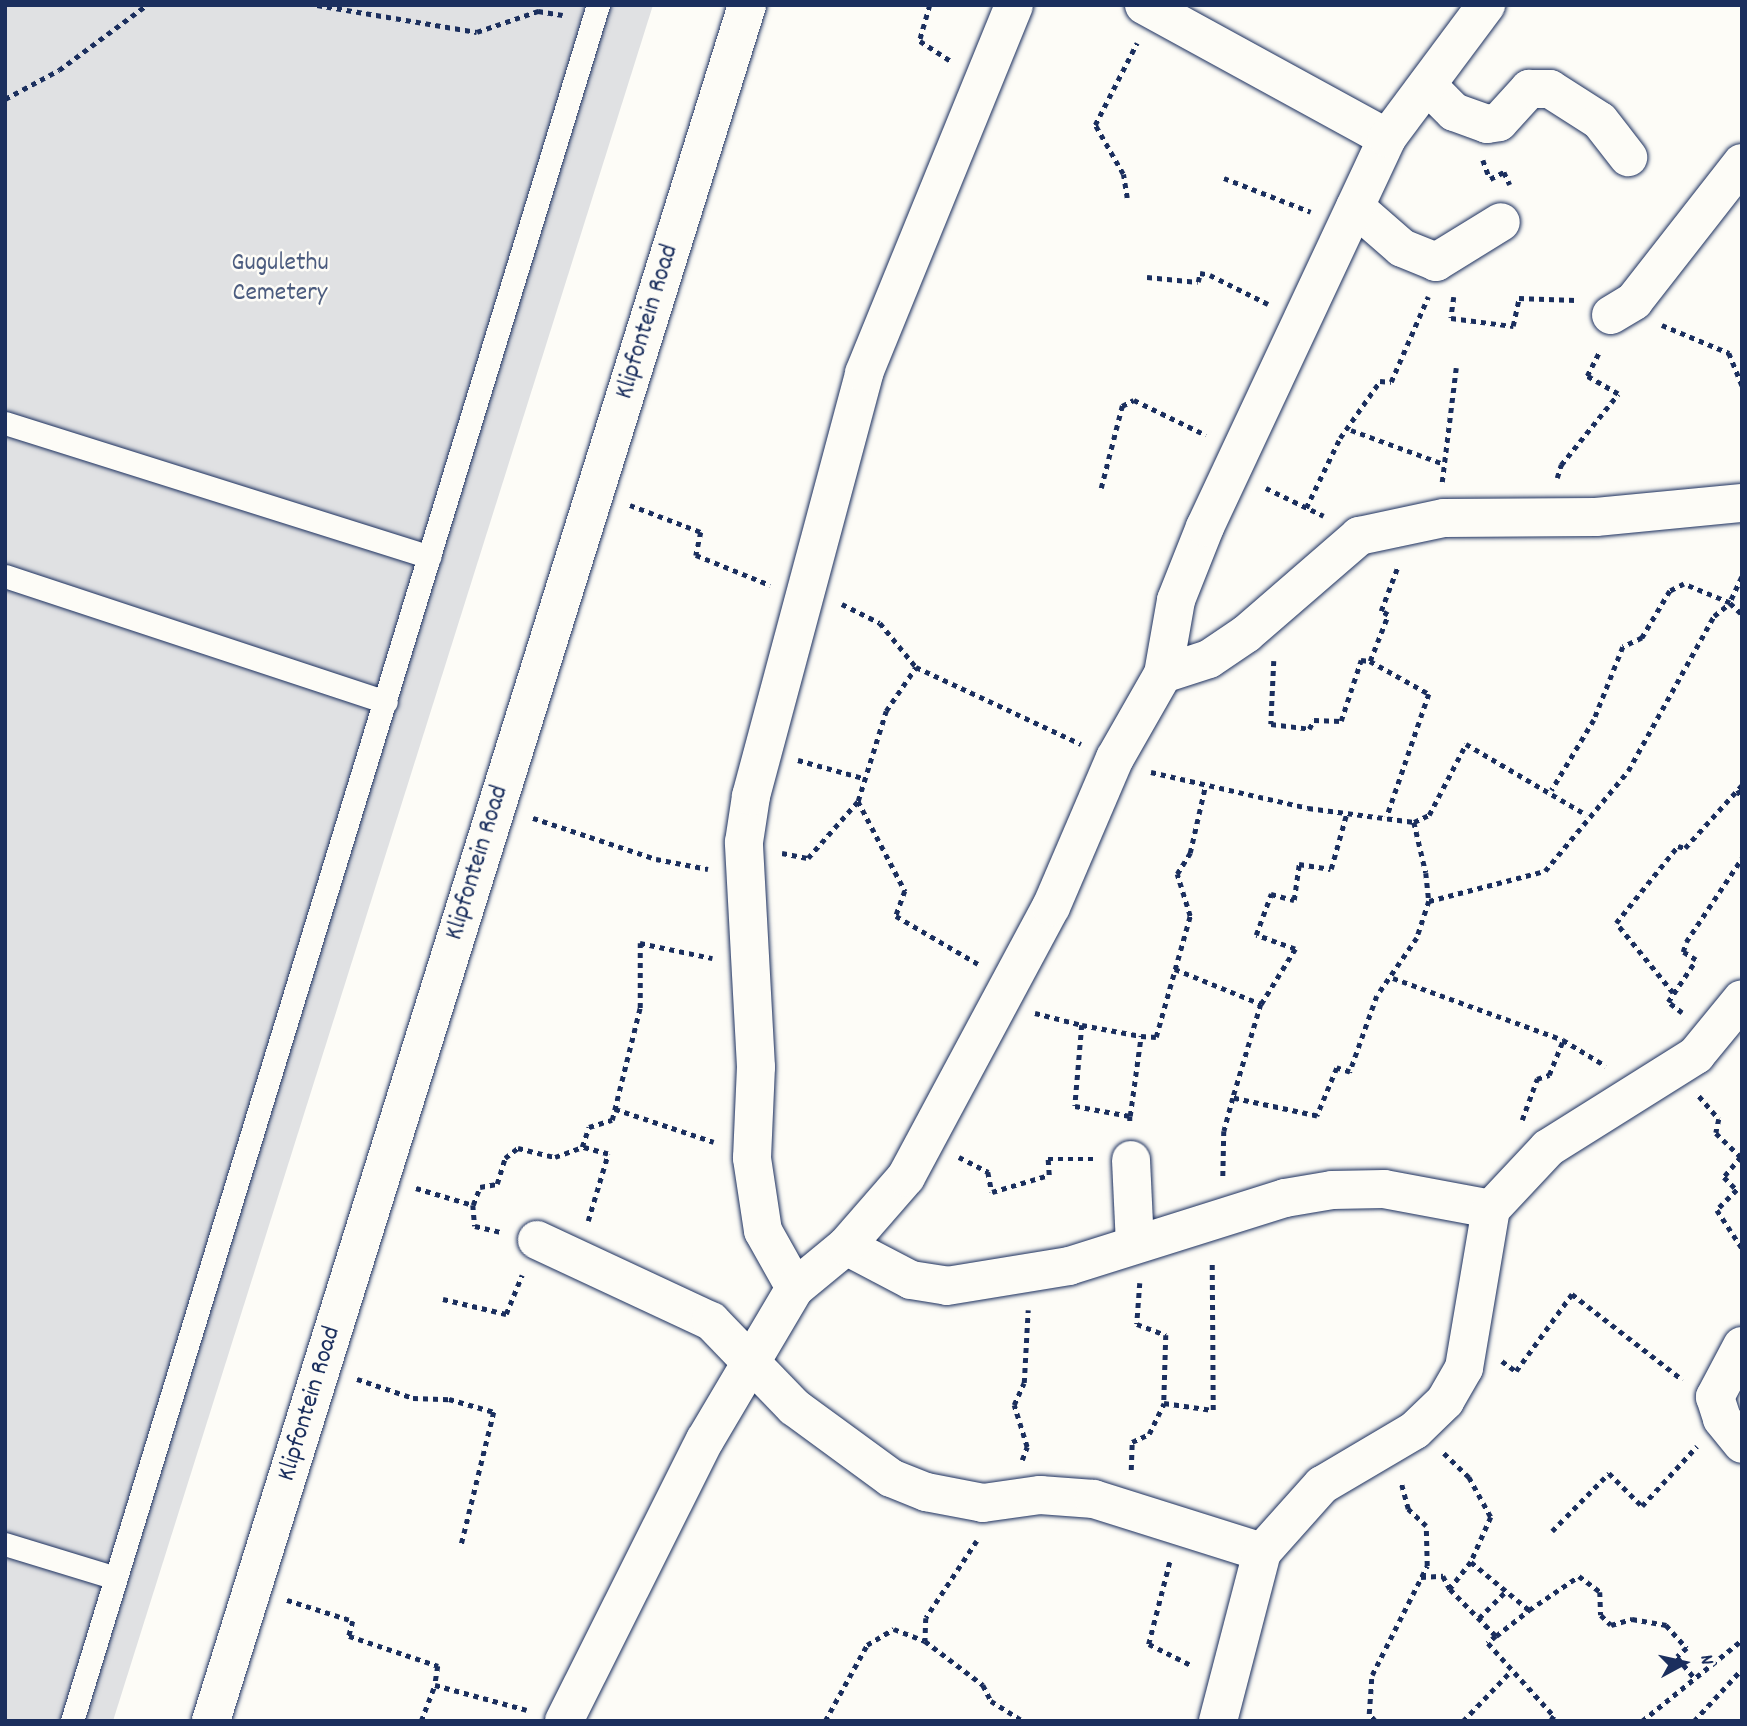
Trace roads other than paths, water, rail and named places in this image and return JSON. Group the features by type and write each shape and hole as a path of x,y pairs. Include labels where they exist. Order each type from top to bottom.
{"street":[{"name":"Klipfontein Road","path":"211,1721 747,5"},
{"path":"795,1288 763,1231 752,1158 756,1067 747,964 745,859 765,734 868,360 985,84 1014,5"},
{"path":"565,1720 750,1361 795,1288 846,1246 898,1187 926,1139 1051,906 1115,758 1163,674 1176,600 1234,461 1387,138 1486,5"},
{"path":"1149,9 1387,138"},
{"path":"1427,85 1454,112 1487,124 1499,122 1528,89 1550,89 1600,121 1628,157"},
{"path":"1622,308 1742,163"},
{"path":"1349,216 1440,267 1501,222"},
{"path":"1163,674 1209,659 1246,634 1347,542 1444,518 1548,516 1742,503"},
{"path":"1218,1721 1262,1552 1322,1485 1415,1430 1445,1401 1473,1341 1491,1209 1548,1148 1640,1095 1707,1044 1742,999"},
{"path":"1131,1160 1135,1244"},
{"path":"846,1246 931,1285 1023,1274 1135,1244 1217,1217 1345,1190 1384,1189 1491,1209"},
{"path":"537,1240 704,1316 794,1407 856,1457 926,1492 998,1501 1071,1496 1129,1509 1262,1552"},
{"path":"1726,1420 1742,1346"}],"lane":[{"path":"72,1721 113,1577 386,702 587,7"},
{"path":"5,424 429,557"},
{"path":"5,576 386,702"},
{"path":"5,1544 113,1577"}],"park label":[{"name":"Gugulethu Cemetery","path":"280,279"}]}
